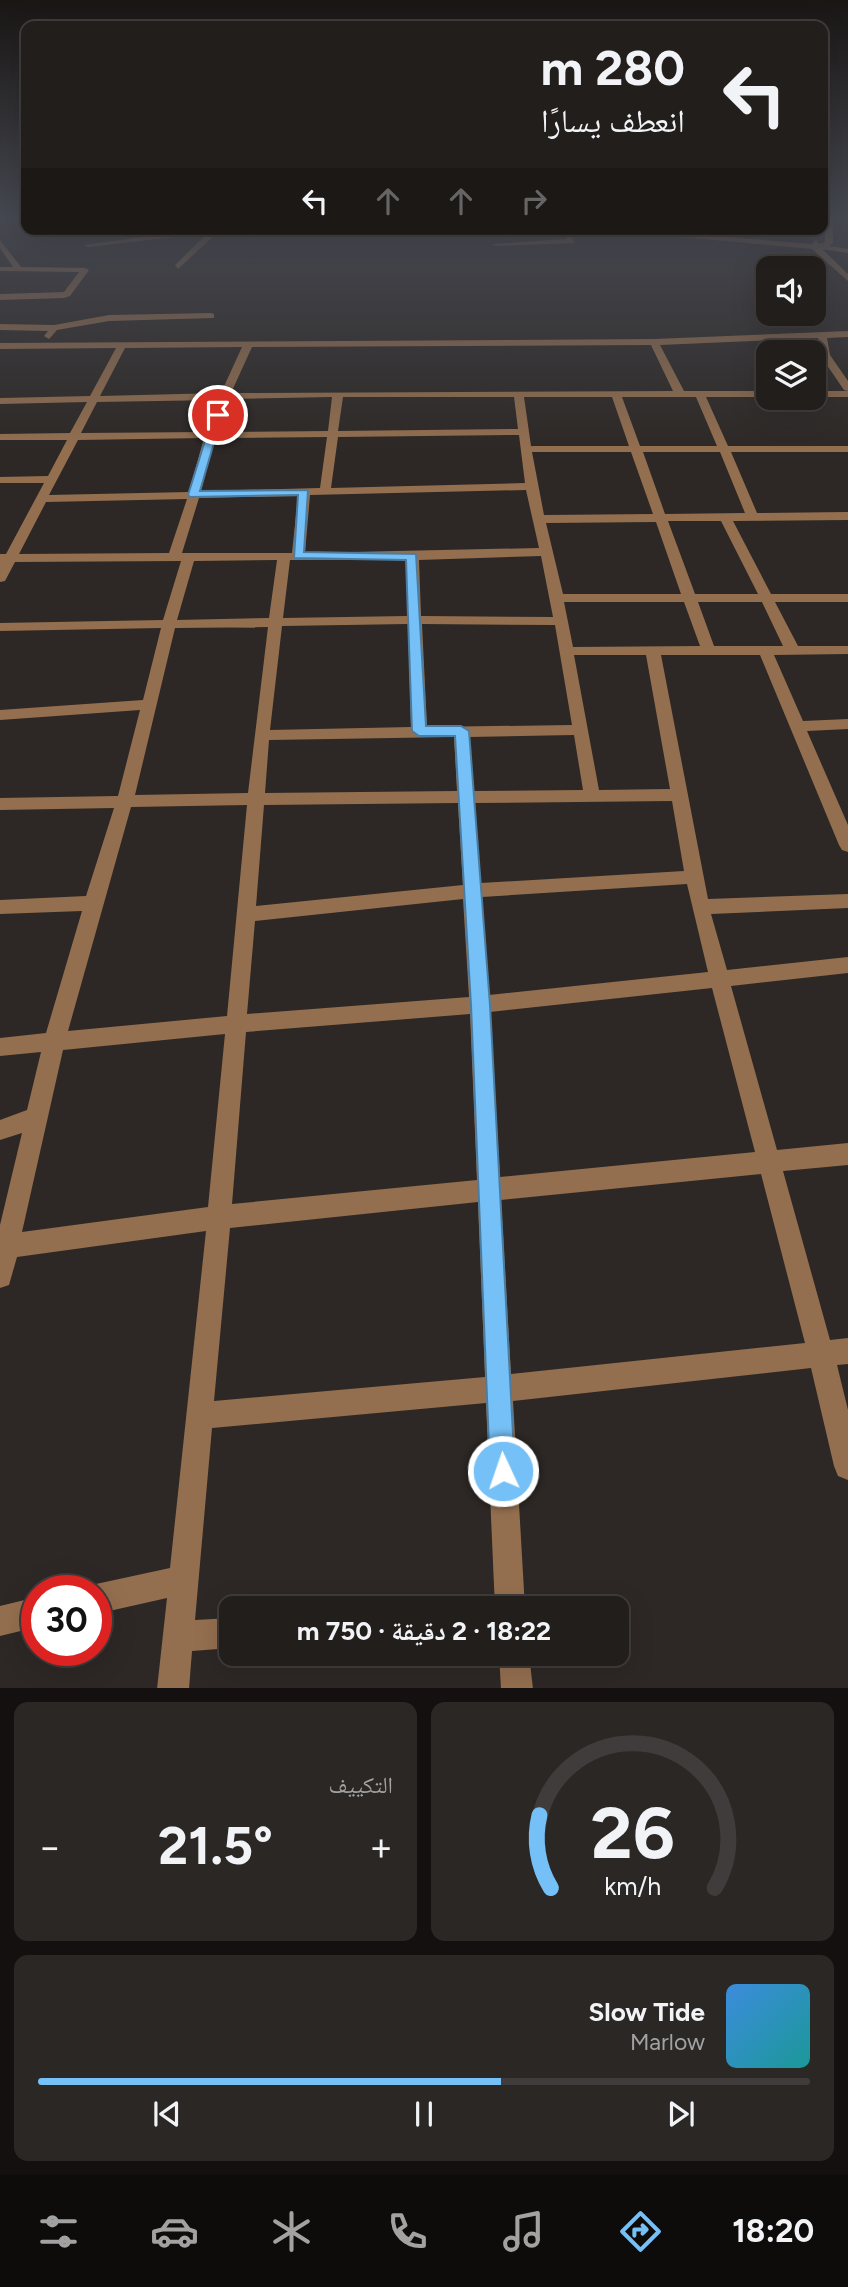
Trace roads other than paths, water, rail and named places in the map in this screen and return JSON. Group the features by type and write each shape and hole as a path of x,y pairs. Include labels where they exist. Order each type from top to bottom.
{"street":[{"path":"0,297 63,295"},
{"path":"0,327 54,328 109,318 211,316"},
{"path":"42,345 54,328"},
{"path":"0,346 654,341 848,334"},
{"path":"822,335 825,355 848,388"},
{"path":"654,341 680,394"},
{"path":"0,578 5,558 42,499 122,345"},
{"path":"0,1276 54,1043 125,801 169,624 194,495 224,396 248,345"},
{"path":"0,401 338,394 756,394"},
{"path":"326,491 338,394"},
{"path":"519,394 531,486 557,598 592,795"},
{"path":"616,394 709,652"},
{"path":"700,394 753,517"},
{"path":"826,394 848,394"},
{"path":"0,438 524,432"},
{"path":"527,449 848,449"},
{"path":"0,480 51,480"},
{"path":"42,499 531,486"},
{"path":"173,1688 247,914 261,736 276,622 304,492"},
{"path":"539,519 848,516"},
{"path":"726,518 793,652"},
{"path":"5,558 412,556 545,552"},
{"path":"412,556 419,731"},
{"path":"557,598 848,598"},
{"path":"0,627 416,620 561,621"},
{"path":"567,651 653,653 848,650"},
{"path":"766,652 848,845"},
{"path":"653,653 700,907 821,1354 848,1466"},
{"path":"0,715 149,704"},
{"path":"799,726 848,724"},
{"path":"261,736 580,730"},
{"path":"461,731 468,798 480,1005 509,1596"},
{"path":"0,804 680,795"},
{"path":"247,914 472,891 693,877"},
{"path":"700,907 848,901"},
{"path":"0,907 93,904"},
{"path":"0,1047 236,1024 480,1005 848,965"},
{"path":"0,1130 35,1118"},
{"path":"7,1246 219,1217 848,1154"},
{"path":"200,1416 498,1389 848,1351"},
{"path":"112,1595 182,1580"},
{"path":"0,1620 21,1615"},
{"path":"177,1637 219,1634"},
{"path":"515,1666 517,1688"}]}
